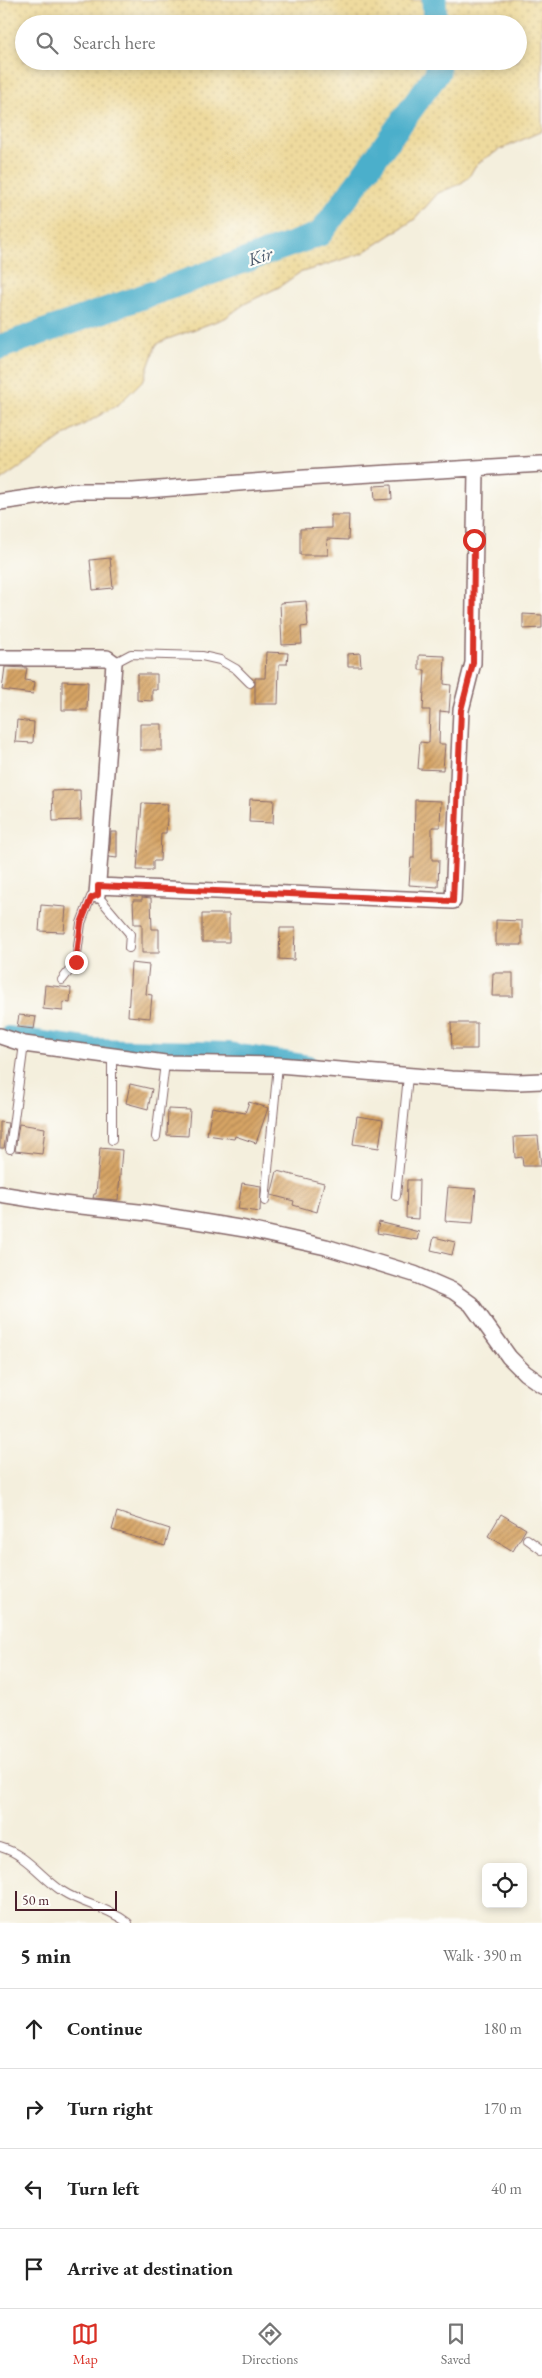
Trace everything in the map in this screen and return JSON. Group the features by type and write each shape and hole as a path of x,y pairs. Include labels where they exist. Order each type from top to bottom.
{"street":[{"path":"0,502 76,491 133,491 305,478 476,470 542,464"},
{"path":"0,658 107,658 114,663 103,791 98,890 453,901 461,710 473,663 476,470"},
{"path":"0,1036 24,1044 165,1063 278,1065 408,1076 518,1082 542,1081"},
{"path":"0,1194 62,1204 148,1212 245,1229 326,1247 414,1274 453,1291 471,1304 509,1357 542,1386"}],"lane":[{"path":"114,663 131,654 207,656 220,660 236,669 250,683"},
{"path":"62,980 76,962 84,913 91,898 98,890 130,934 129,948"},
{"path":"10,1149 24,1044"},
{"path":"112,1055 112,1140"},
{"path":"156,1137 165,1063"},
{"path":"265,1201 278,1065"},
{"path":"396,1196 408,1076"},
{"path":"527,1539 542,1550"},
{"path":"0,1847 22,1857 62,1891 107,1909 128,1923"}],"sand":[{"path":"0,0 542,0 542,131 499,150 484,159 475,166 469,177 460,184 438,193 415,219 363,253 299,273 279,287 246,303 225,318 156,345 144,379 119,404 64,436 0,481"}],"building":[{"path":"391,485 392,499 375,500 374,486"},
{"path":"331,515 349,515 348,540 327,539 328,555 300,555 300,529 331,528"},
{"path":"110,558 113,588 93,590 90,560"},
{"path":"306,601 308,626 301,627 302,644 282,645 280,603"},
{"path":"523,614 542,615 542,628 523,629"},
{"path":"266,652 288,653 287,664 279,664 278,704 255,704 255,678 265,678"},
{"path":"360,653 361,666 348,666 348,654"},
{"path":"419,655 445,656 444,684 451,685 449,712 440,711 439,744 445,744 443,770 418,769 420,742 429,743 430,710 423,710 425,670 419,670"},
{"path":"5,667 27,668 25,680 35,682 33,694 2,690"},
{"path":"137,674 157,674 157,690 152,690 152,701 137,700"},
{"path":"62,681 88,682 87,710 62,710"},
{"path":"17,720 34,722 33,743 15,742"},
{"path":"140,724 162,724 162,750 140,750"},
{"path":"80,790 81,820 53,821 52,791"},
{"path":"250,799 274,800 273,823 249,822"},
{"path":"415,800 441,801 440,827 432,827 432,860 439,860 438,887 409,885 411,858 414,858"},
{"path":"142,803 168,804 166,833 161,833 160,861 153,861 153,870 137,870"},
{"path":"111,832 117,832 117,858 109,857"},
{"path":"142,897 151,898 152,929 159,929 159,953 142,953 142,924 134,924 133,900 142,900"},
{"path":"41,905 66,907 64,932 39,931"},
{"path":"202,914 229,914 229,942 202,942"},
{"path":"496,920 522,921 522,945 496,945"},
{"path":"280,928 295,928 294,960 279,959"},
{"path":"131,963 149,965 146,994 152,995 150,1018 128,1016"},
{"path":"493,973 513,973 513,996 492,996"},
{"path":"45,985 71,988 70,1003 63,1002 63,1011 43,1009"},
{"path":"19,1015 36,1017 34,1029 17,1027"},
{"path":"451,1023 477,1023 477,1049 452,1049"},
{"path":"130,1084 152,1089 148,1109 126,1103"},
{"path":"249,1102 268,1108 256,1143 235,1136 234,1139 207,1135 212,1107 245,1113"},
{"path":"168,1109 190,1110 188,1136 167,1135"},
{"path":"357,1116 383,1120 379,1148 353,1144"},
{"path":"0,1122 8,1123 4,1148 0,1148"},
{"path":"19,1124 45,1128 42,1154 15,1151"},
{"path":"538,1136 541,1166 523,1166 522,1157 515,1158 514,1137"},
{"path":"100,1148 122,1150 118,1200 93,1198 94,1194 96,1194"},
{"path":"277,1171 324,1183 317,1212 293,1205 294,1201 271,1195"},
{"path":"407,1180 419,1180 418,1219 406,1218"},
{"path":"242,1183 261,1186 260,1212 238,1209"},
{"path":"448,1187 476,1189 473,1223 445,1221"},
{"path":"379,1222 419,1232 417,1240 377,1233"},
{"path":"434,1237 455,1242 452,1255 431,1250"},
{"path":"117,1512 170,1529 165,1546 112,1530"},
{"path":"501,1514 526,1529 513,1551 488,1536"}],"waterway":[{"name":"Kir","path":"434,0 435,15"},
{"name":"Kir","path":"0,347 320,234 438,70"},
{"path":"8,1033 93,1045 228,1049 309,1062"}],"route":[{"path":"76,962 81,923 86,906 91,898 98,895 98,886 453,901 461,710 473,663 474,540"}]}
